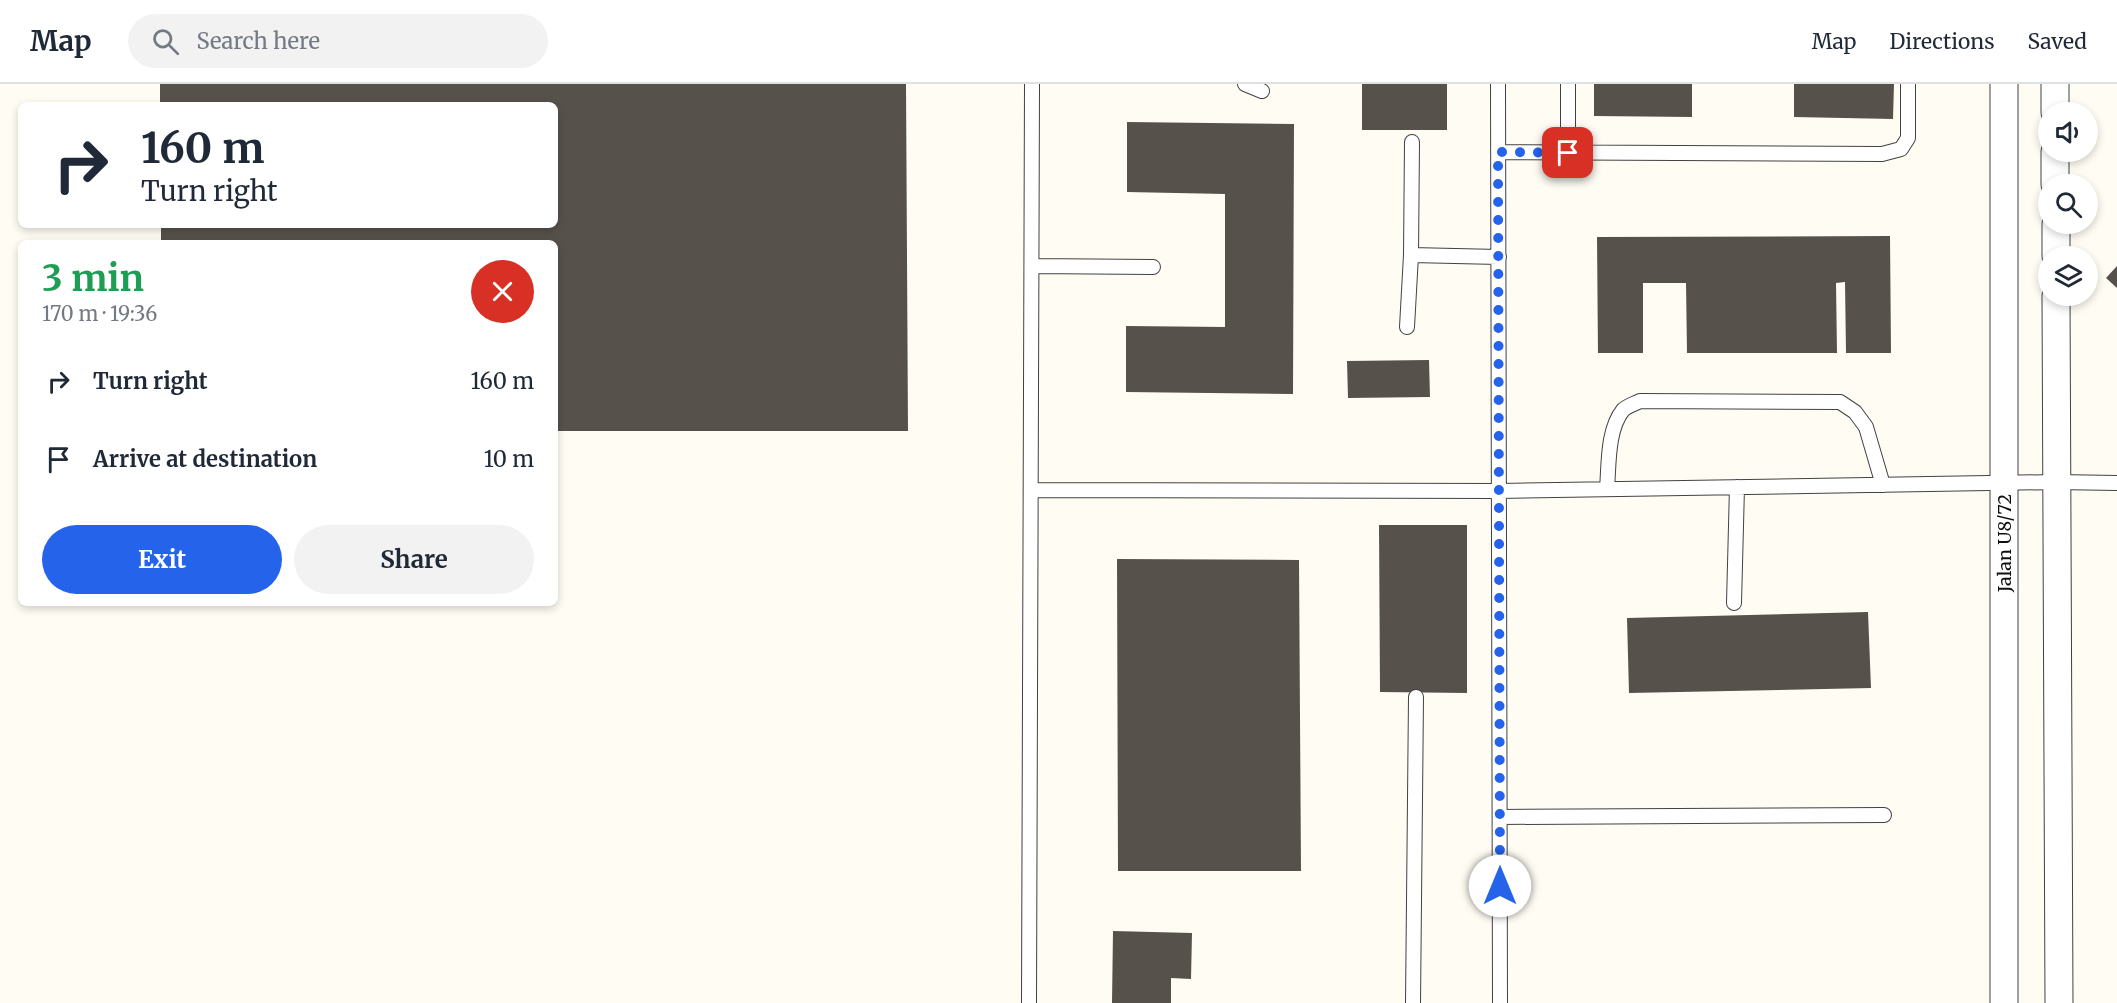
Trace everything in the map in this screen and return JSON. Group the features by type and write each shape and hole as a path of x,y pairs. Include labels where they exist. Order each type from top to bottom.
{"street":[{"name":"Jalan U8/72","path":"2004,84 2004,1003"},
{"path":"2055,84 2055,102"},
{"path":"2056,306 2059,1003"}],"lane":[{"path":"1029,1003 1032,84"},
{"path":"1245,84 1262,91"},
{"path":"1498,84 1500,1003"},
{"path":"1568,84 1568,153"},
{"path":"1498,152 1882,154 1901,149 1908,138 1908,84"},
{"path":"1407,327 1411,255 1412,142"},
{"path":"1411,255 1499,257"},
{"path":"1032,266 1153,267"},
{"path":"1607,489 1612,439 1617,420 1625,408 1640,401 1840,402 1855,412 1866,427 1883,485"},
{"path":"1031,489 1500,491 2117,483"},
{"path":"1734,603 1737,487"},
{"path":"1413,1003 1416,697"},
{"path":"1500,817 1884,815"}],"building":[{"path":"160,84 906,84 908,431 558,431 558,240 161,240 161,228 558,228 558,102 160,102"},
{"path":"1362,84 1447,84 1447,130 1362,130"},
{"path":"1594,84 1692,84 1692,117 1594,116"},
{"path":"1794,84 1894,84 1893,119 1794,117"},
{"path":"1127,122 1294,124 1293,394 1126,392 1126,326 1225,327 1225,194 1127,192"},
{"path":"1890,236 1891,353 1846,353 1845,282 1836,283 1837,353 1687,353 1686,283 1643,283 1643,353 1598,353 1597,237"},
{"path":"2117,266 2117,288 2106,278"},
{"path":"1429,360 1430,397 1348,398 1347,361"},
{"path":"1379,525 1467,525 1467,693 1380,692"},
{"path":"1117,559 1299,560 1301,871 1118,871"},
{"path":"1868,612 1871,688 1629,693 1627,618"},
{"path":"1113,931 1192,933 1191,979 1171,978 1171,1003 1112,1003"}],"route":[{"path":"1500,886 1498,152 1568,153"}]}
